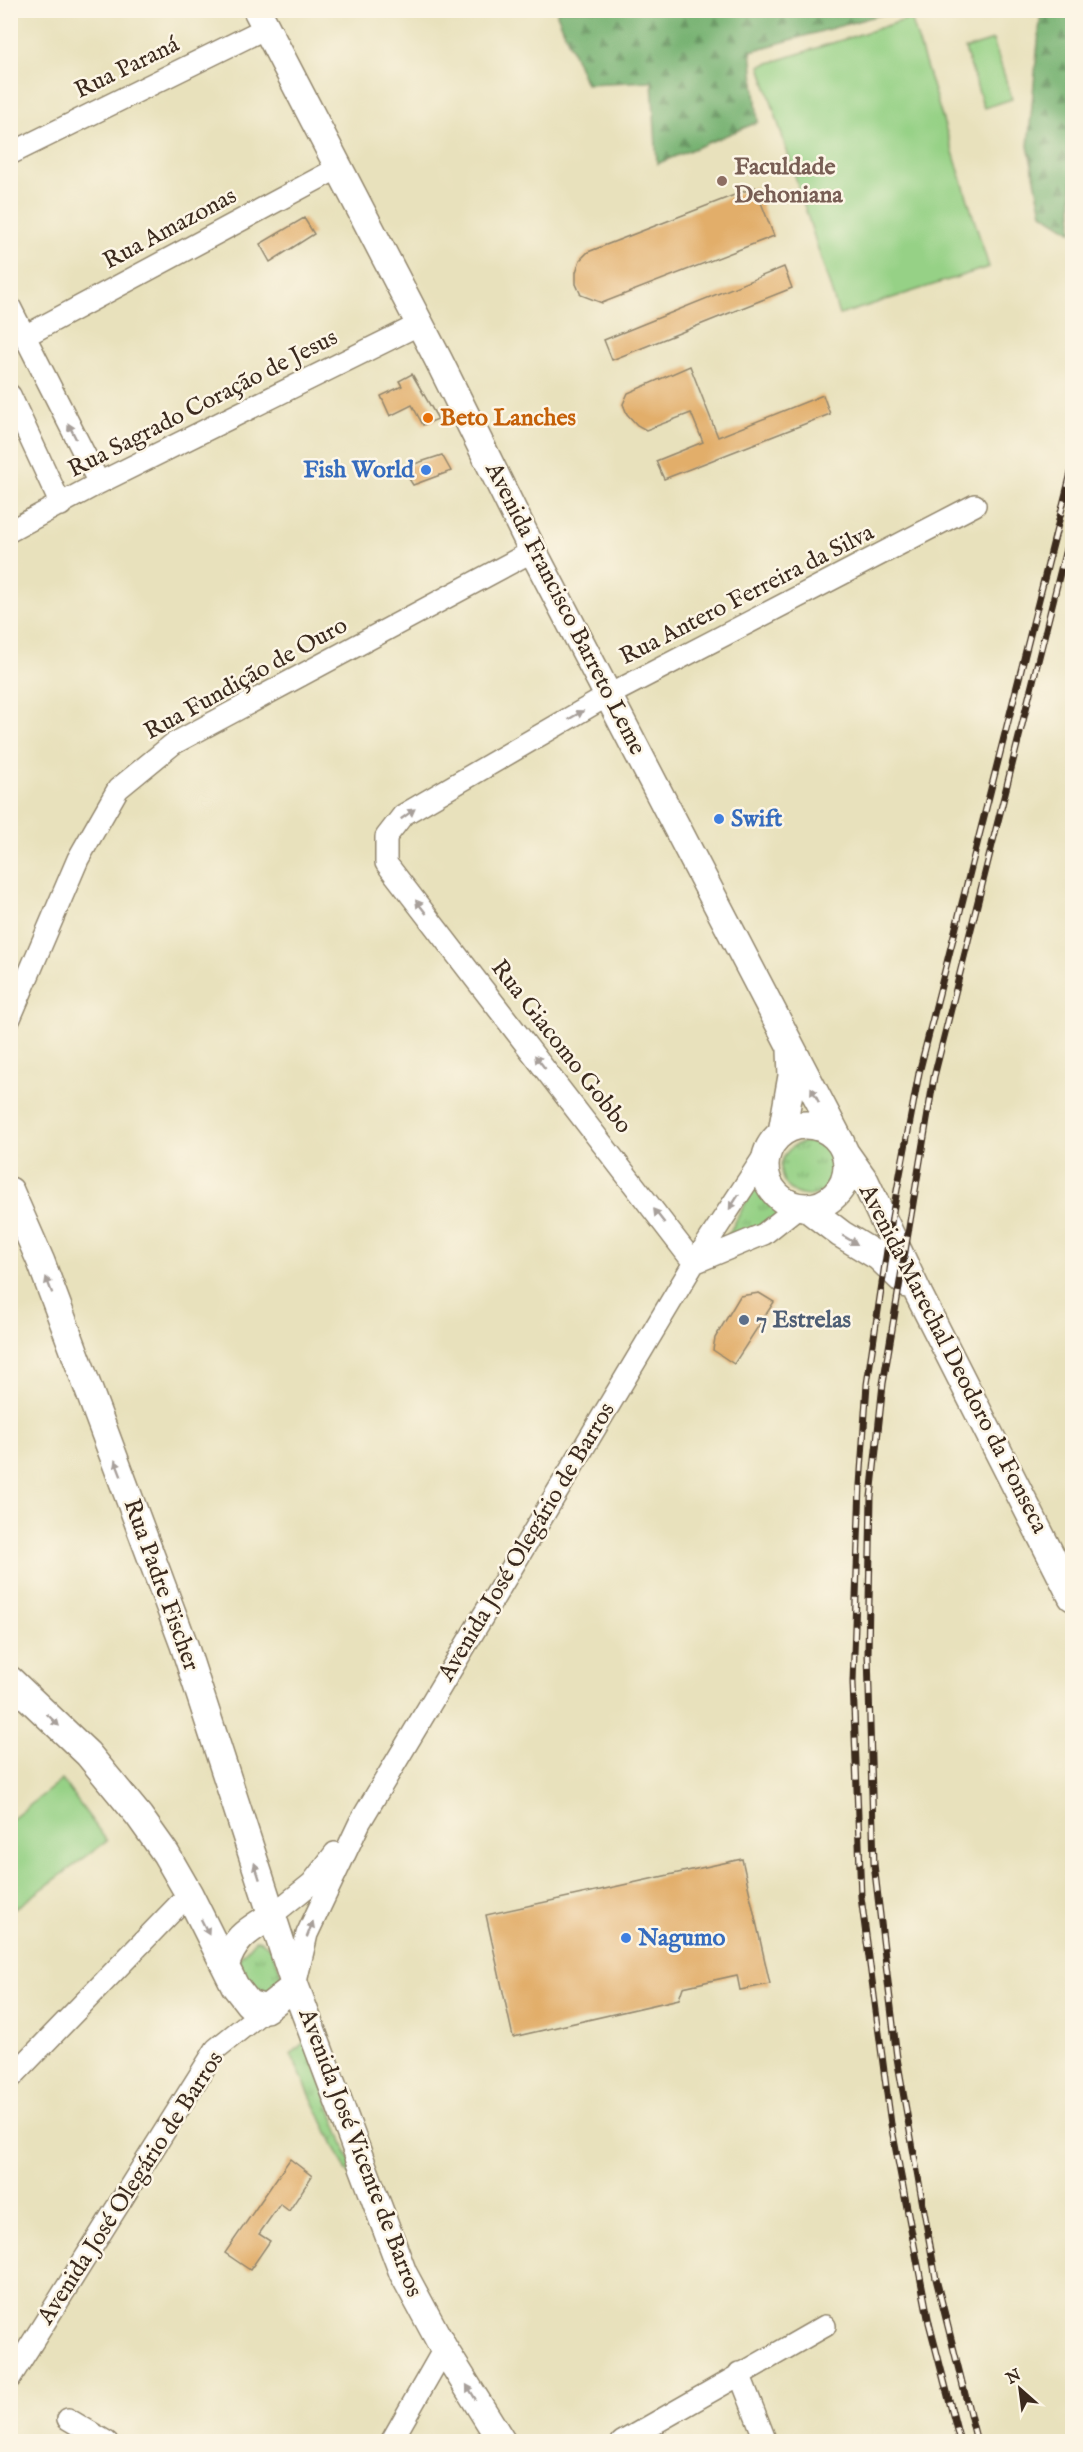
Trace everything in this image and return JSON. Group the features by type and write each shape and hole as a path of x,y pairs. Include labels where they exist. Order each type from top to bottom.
{"main road":[{"name":"Avenida Francisco Barreto Leme","path":"262,19 420,324 533,551 843,1148"},
{"name":"Avenida Francisco Barreto Leme","path":"774,1142 792,1076 790,1048"},
{"path":"802,1207 820,1205 831,1199 840,1190 848,1167 843,1148 832,1133 807,1124 794,1126 774,1142 764,1166 766,1179 772,1191 782,1200 802,1207 879,1257 919,1295"},
{"name":"Avenida Marechal Deodoro da Fonseca","path":"843,1148 865,1181 919,1295 1072,1597"},
{"name":"Rua Padre Fischer","path":"10,1191 41,1262 184,1645 295,1986"},
{"path":"10,1680 88,1754 139,1816 166,1854 189,1894 236,1986 249,2004 266,2008"},
{"name":"Avenida José Olegário de Barros","path":"225,1966 231,1948 243,1934 272,1916"},
{"name":"Avenida José Olegário de Barros","path":"266,2008 295,1986"},
{"name":"Avenida José Vicente de Barros","path":"295,1986 403,2272 444,2349 502,2442"}],"street":[{"name":"Rua Paraná","path":"10,154 262,19"},
{"name":"Rua Amazonas","path":"25,336 340,167"},
{"path":"10,307 99,483"},
{"name":"Rua Sagrado Coração de Jesus","path":"10,531 99,483 420,324"},
{"path":"10,395 61,505"},
{"name":"Rua Antero Ferreira da Silva","path":"386,863 386,837 403,815 609,695 975,505"},
{"name":"Rua Fundição de Ouro","path":"10,1018 78,859 117,789 173,744 533,551"},
{"name":"Rua Giacomo Gobbo","path":"386,863 694,1263"},
{"name":"Avenida José Olegário de Barros","path":"295,1986 307,1934 360,1822 694,1263 774,1142"},
{"path":"694,1263 764,1234 802,1207"},
{"name":"Avenida José Olegário de Barros","path":"272,1916 312,1882 360,1822"},
{"path":"10,2079 189,1894"},
{"name":"Avenida José Olegário de Barros","path":"10,2378 216,2049 266,2008"},
{"path":"622,2442 739,2373 825,2326"},
{"path":"391,2442 444,2349"},
{"path":"739,2373 766,2442"},
{"path":"68,2419 107,2442"}],"green space":[{"path":"558,10 894,11 751,51 758,122 657,164 652,81 586,84 557,14"},
{"path":"1041,11 1072,11 1072,232 1042,213 1028,146"},
{"path":"911,18 989,267 839,315 760,66"},
{"path":"993,40 1012,99 984,108 965,49"},
{"path":"808,1142 818,1144 827,1150 833,1159 835,1169 833,1179 827,1188 818,1194 808,1196 798,1194 789,1188 783,1179 781,1169 783,1159 789,1150 798,1144"},
{"path":"759,1178 769,1199 783,1215 725,1241"},
{"path":"62,1780 107,1841 15,1909 11,1903 11,1820"},
{"path":"255,1940 266,1944 270,1949 283,1979 261,1993 255,1992 247,1983 239,1959"},
{"path":"305,2041 357,2179 347,2172 291,2055"}],"building":[{"path":"755,187 774,236 602,303 581,295 576,284 576,272 580,260 588,252"},
{"path":"304,218 314,234 270,262 260,244"},
{"path":"784,267 792,288 612,360 604,340"},
{"path":"690,366 718,437 823,395 830,414 664,479 656,461 703,442 691,413 646,430 637,425 627,414 623,404 628,393"},
{"path":"412,374 438,419 423,425 412,405 390,416 381,396 402,386 399,381"},
{"name":"Fish World","path":"442,455 451,471 413,485 402,468"},
{"name":"7 Estrelas","path":"759,1293 774,1302 734,1364 713,1350 715,1338 740,1296"},
{"name":"Nagumo","path":"742,1859 770,1984 740,1990 737,1975 683,1987 679,1999 513,2037 486,1915"},
{"path":"290,2159 312,2176 289,2211 280,2204 259,2234 270,2241 250,2270 225,2253"}],"railway":[{"path":"960,2442 929,2323 891,2124 861,1897 853,1682 860,1485 867,1384 892,1217 919,1073 1072,469"},
{"path":"977,2442 936,2279 897,2058 874,1864 868,1654 871,1497 883,1384 934,1077 1072,525"}],"place":[{"name":"Faculdade Dehoniana","path":"722,181"},
{"name":"Beto Lanches","path":"428,418"},
{"name":"Fish World","path":"426,470"},
{"name":"Swift","path":"719,819"},
{"name":"7 Estrelas","path":"744,1320"},
{"name":"Nagumo","path":"626,1938"}]}
